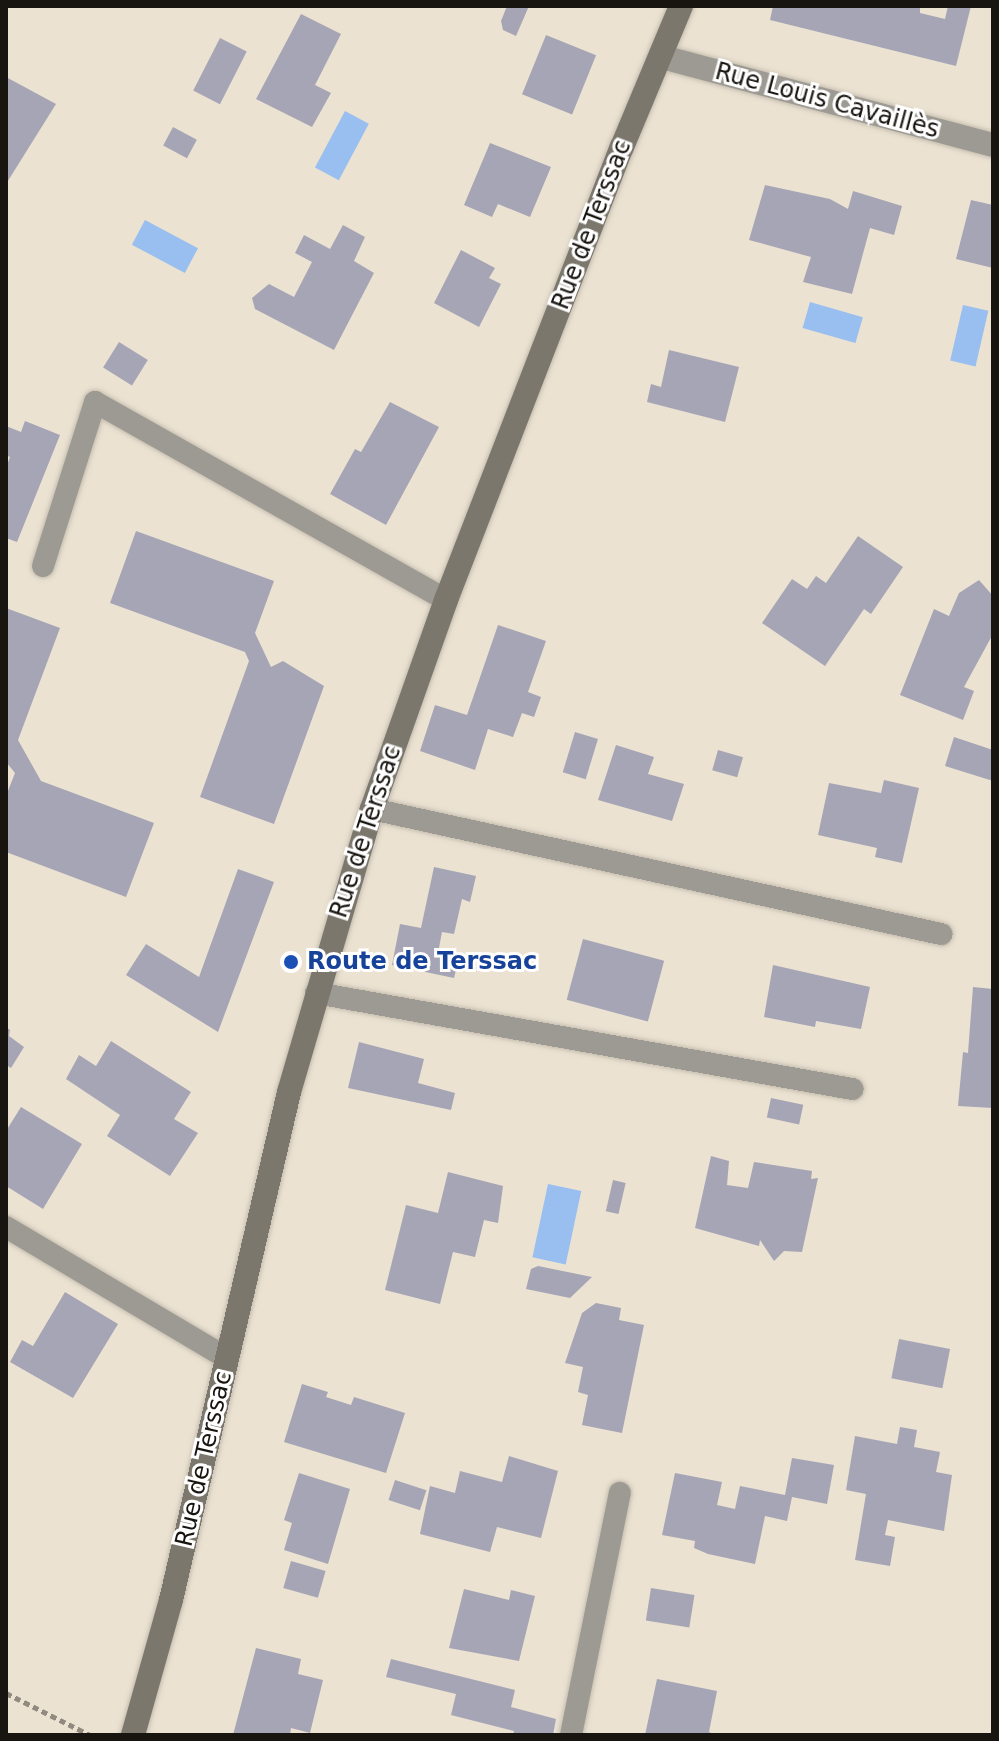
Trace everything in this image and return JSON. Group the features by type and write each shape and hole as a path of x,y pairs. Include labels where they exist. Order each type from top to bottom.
{"street":[{"name":"Rue de Terssac","path":"133,1735 171,1600 316,993 372,809 446,600 616,161 681,6"},
{"name":"Rue Louis Cavaillès","path":"662,57 993,145"}],"lane":[{"path":"43,566 95,402 446,600"},
{"path":"372,809 941,934"},
{"path":"316,993 852,1089"},
{"path":"6,1227 227,1358"},
{"path":"571,1735 620,1493"}],"path":[{"path":"6,1693 90,1735"}],"water":[{"path":"345,111 369,124 339,180 315,168"},
{"path":"145,220 198,248 185,273 132,245"},
{"path":"810,302 863,317 855,343 803,328"},
{"path":"963,305 988,311 976,366 950,361"},
{"path":"548,1184 581,1191 566,1264 532,1257"}],"building":[{"path":"507,6 529,6 516,36 503,30 501,21"},
{"path":"773,6 920,6 920,13 945,19 948,6 971,6 956,66 770,20"},
{"path":"301,14 341,34 315,85 331,93 312,127 256,99"},
{"path":"546,35 596,55 572,115 522,94"},
{"path":"220,38 247,52 220,104 193,91"},
{"path":"6,77 56,104 6,184"},
{"path":"173,127 197,140 187,158 163,146"},
{"path":"490,143 551,167 530,217 498,204 492,217 464,205"},
{"path":"765,185 830,199 848,209 853,191 902,206 894,235 870,228 852,294 803,282 811,257 749,240"},
{"path":"971,200 993,205 993,268 956,259"},
{"path":"343,225 365,237 354,261 374,273 334,350 255,309 252,298 269,284 294,297 312,262 295,253 304,235 330,249"},
{"path":"461,250 495,268 489,278 501,284 479,327 434,303"},
{"path":"119,342 148,360 132,385 103,367"},
{"path":"669,350 739,367 725,422 647,402 651,384 661,387"},
{"path":"390,402 439,427 386,525 330,494 355,449 361,452"},
{"path":"25,421 60,435 17,542 6,538 6,468 10,457 6,455 6,426 21,432"},
{"path":"136,531 274,581 255,633 271,667 283,661 324,686 274,824 200,797 249,661 245,652 110,603"},
{"path":"858,536 903,567 871,614 864,609 825,666 762,623 792,579 807,589 816,576 826,583"},
{"path":"979,580 993,596 993,634 964,687 974,691 963,720 900,695 934,609 949,616 959,593"},
{"path":"6,608 60,628 18,740 41,781 154,823 126,897 6,852 6,796 15,773 6,762"},
{"path":"498,625 546,641 528,692 541,697 534,717 522,713 513,737 488,729 475,770 420,751 435,705 467,715"},
{"path":"575,732 598,739 586,779 563,772"},
{"path":"954,737 993,750 993,781 945,766"},
{"path":"616,745 654,757 648,774 684,784 672,821 598,800"},
{"path":"718,750 743,757 737,777 712,770"},
{"path":"884,780 919,788 902,863 875,857 877,848 818,835 829,783 881,793"},
{"path":"434,867 476,876 470,902 462,899 454,934 442,932 438,953 459,958 454,978 392,965 400,924 421,928"},
{"path":"238,869 274,882 218,1032 126,975 146,944 199,977"},
{"path":"583,939 664,961 648,1022 567,1000"},
{"path":"773,965 870,987 861,1029 816,1021 815,1027 764,1017"},
{"path":"973,987 993,989 993,1108 958,1106 963,1052 968,1053"},
{"path":"6,1027 10,1030 9,1036 24,1047 11,1068 6,1065"},
{"path":"111,1041 191,1092 174,1119 198,1133 170,1176 107,1136 120,1115 66,1079 79,1055 96,1066"},
{"path":"359,1042 424,1059 418,1083 455,1093 451,1110 348,1088"},
{"path":"771,1098 803,1105 799,1124 767,1118"},
{"path":"21,1107 82,1144 43,1209 6,1186 6,1131"},
{"path":"711,1156 729,1161 727,1185 748,1188 754,1162 812,1171 811,1179 818,1178 802,1252 784,1251 774,1261 760,1240 759,1246 695,1228"},
{"path":"448,1172 503,1186 498,1223 484,1220 475,1257 453,1252 440,1304 385,1290 406,1205 438,1213"},
{"path":"613,1180 626,1183 618,1214 606,1211"},
{"path":"538,1266 592,1277 570,1298 526,1289 531,1269"},
{"path":"65,1292 118,1324 73,1398 10,1362 22,1340 33,1346"},
{"path":"596,1303 621,1308 619,1320 644,1325 622,1433 582,1425 588,1395 578,1392 583,1367 565,1363 582,1313"},
{"path":"899,1339 950,1349 942,1388 891,1378"},
{"path":"302,1384 328,1392 326,1397 351,1405 354,1397 405,1413 386,1473 284,1442"},
{"path":"900,1427 917,1430 914,1447 940,1452 936,1472 952,1475 944,1531 888,1520 885,1535 895,1537 890,1566 855,1560 866,1494 846,1490 855,1436 897,1444"},
{"path":"509,1456 558,1471 541,1538 497,1527 490,1552 420,1534 430,1486 455,1493 460,1471 502,1482"},
{"path":"792,1458 834,1465 827,1504 792,1497 787,1521 765,1516 755,1564 708,1554 694,1548 695,1541 662,1535 675,1473 722,1482 717,1505 735,1509 740,1486 785,1495"},
{"path":"299,1473 350,1489 328,1564 284,1550 292,1523 284,1520"},
{"path":"395,1480 426,1490 420,1510 389,1500"},
{"path":"291,1561 326,1571 318,1598 283,1588"},
{"path":"651,1588 694,1595 689,1627 646,1621"},
{"path":"464,1589 509,1600 511,1590 535,1596 519,1661 449,1648"},
{"path":"256,1648 301,1659 298,1674 323,1680 310,1733 291,1728 290,1735 233,1735"},
{"path":"391,1659 515,1690 511,1707 556,1719 553,1735 513,1735 514,1731 451,1715 456,1694 386,1677"},
{"path":"657,1679 717,1691 709,1732 715,1735 645,1735"}],"place":[{"name":"Route de Terssac","path":"291,962"}]}
